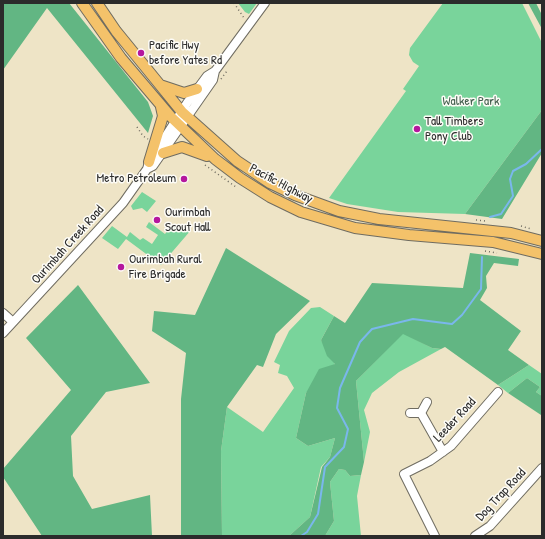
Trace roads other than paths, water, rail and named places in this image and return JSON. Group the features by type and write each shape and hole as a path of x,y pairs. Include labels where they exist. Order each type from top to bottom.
{"main road":[{"name":"Pacific Highway","path":"82,3 121,58 161,107 178,125 215,159 240,178 270,197 309,214 355,228 409,235 492,242 542,254"},
{"name":"Pacific Highway","path":"97,3 116,31 158,84 185,114 237,161 270,183 295,195 338,211 379,219 510,233 542,241"},
{"path":"158,84 184,93 197,89"},
{"path":"148,166 163,116 161,107"},
{"path":"162,153 182,147 215,159"}],"street":[{"path":"185,114 197,89 207,76 215,71 265,3"},
{"path":"185,114 213,80 215,71"},
{"name":"Ourimbah Creek Road","path":"148,166 153,166 185,114"},
{"name":"Ourimbah Creek Road","path":"3,333 97,227 123,202 178,125"},
{"path":"3,313 13,322"},
{"name":"Leeder Road","path":"436,536 404,474 451,446 498,392"},
{"path":"420,413 426,402"},
{"path":"410,413 420,413"},
{"path":"420,413 443,452"},
{"name":"Dog Trap Road","path":"475,536 490,526 542,468"}],"waterway":[{"path":"490,217 501,214 513,196 510,179 513,171 526,164 542,149"},
{"path":"301,536 307,532 318,514 325,467 344,447 348,429 337,408 340,388 360,342 372,329 413,319 452,324 462,315 481,289 482,257"}],"place":[{"name":"Pacific Hwy before Yates Rd","path":"141,53"},
{"name":"Tall Timbers Pony Club","path":"417,129"},
{"name":"Metro Petroleum","path":"184,179"},
{"name":"Ourimbah Scout Hall","path":"157,220"},
{"name":"Ourimbah Rural Fire Brigade","path":"121,267"}],"park label":[{"name":"Walker Park","path":"471,102"}]}
